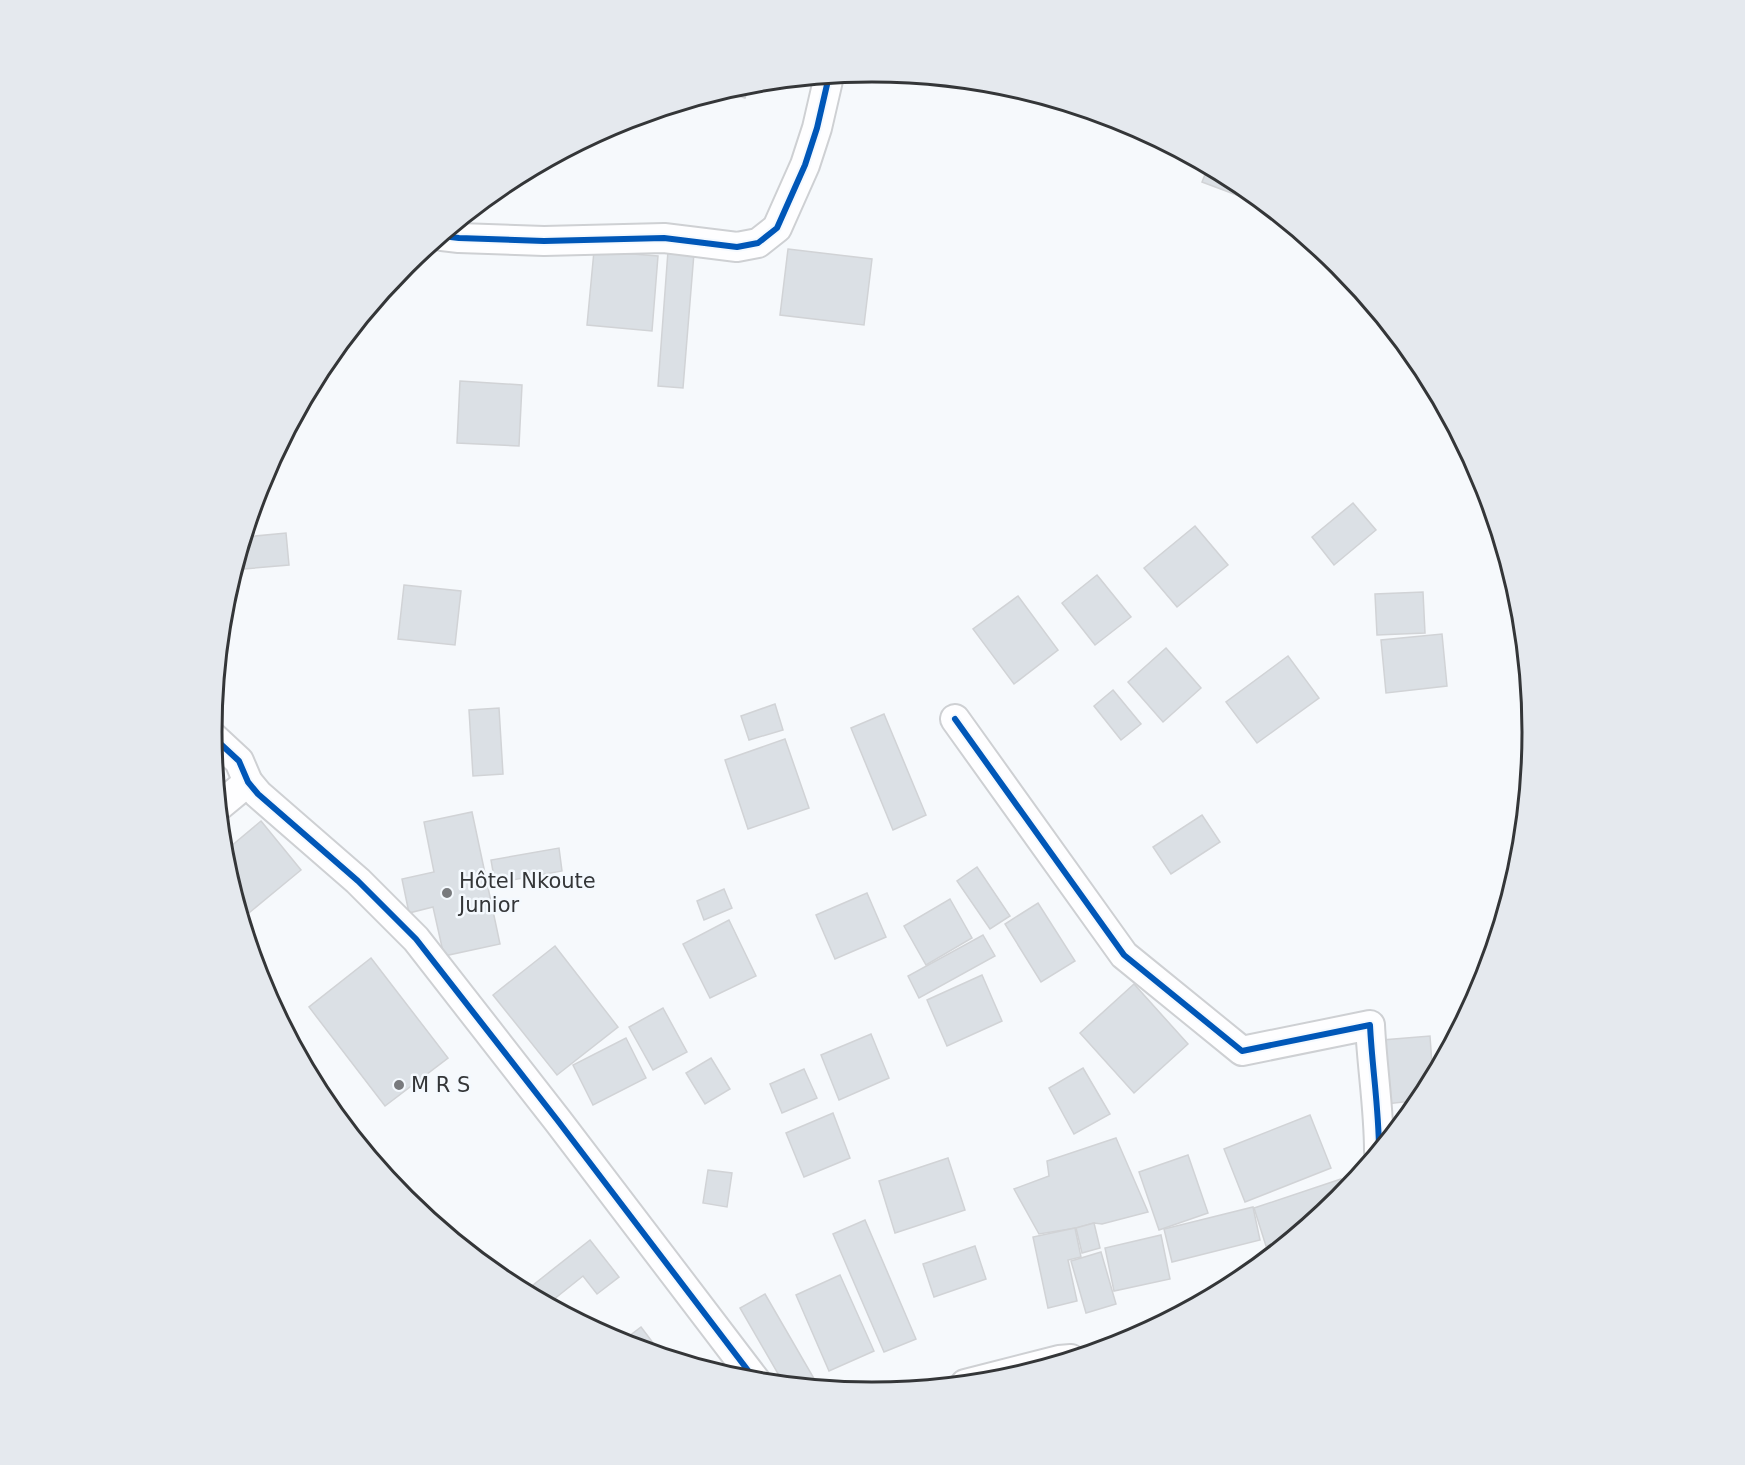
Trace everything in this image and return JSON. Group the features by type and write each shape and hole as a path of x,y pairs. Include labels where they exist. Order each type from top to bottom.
{"street":[{"path":"452,237 544,241 664,238 737,247 758,243 777,228 805,165 817,128 827,84"},
{"path":"955,719 1124,955 1242,1051 1370,1025 1378,1140"},
{"path":"223,746 239,761 248,782 258,794 358,881 416,939 558,1121 747,1370"},
{"path":"226,800 248,782"}],"building":[{"path":"1205,174 1240,196 1202,182"},
{"path":"788,249 872,259 864,325 780,315"},
{"path":"594,251 658,256 652,331 587,325"},
{"path":"668,251 694,253 683,388 658,386"},
{"path":"460,381 522,385 519,446 457,443"},
{"path":"1353,503 1376,530 1334,565 1312,537"},
{"path":"1195,526 1228,565 1177,607 1144,568"},
{"path":"286,533 289,565 244,569 253,536"},
{"path":"1097,575 1131,617 1095,645 1062,603"},
{"path":"404,585 461,591 455,645 398,639"},
{"path":"1423,592 1425,633 1377,635 1375,594"},
{"path":"1018,596 1058,650 1014,684 973,629"},
{"path":"1442,634 1447,686 1386,693 1381,640"},
{"path":"1166,648 1201,688 1163,722 1128,682"},
{"path":"1288,656 1319,698 1257,743 1226,702"},
{"path":"1113,690 1141,724 1121,740 1094,706"},
{"path":"775,704 783,730 749,740 741,716"},
{"path":"499,708 503,774 473,776 469,710"},
{"path":"884,714 926,815 893,830 851,728"},
{"path":"785,739 809,808 748,829 725,760"},
{"name":"Hôtel Nkoute Junior","path":"472,812 500,944 444,956 433,907 409,913 402,879 434,872 424,822"},
{"path":"1202,815 1220,842 1171,874 1153,847"},
{"path":"261,821 301,870 249,913 233,845"},
{"path":"559,848 562,871 495,883 491,860"},
{"path":"977,867 1010,916 990,929 957,881"},
{"path":"724,889 732,908 704,920 697,901"},
{"path":"867,893 886,937 835,959 816,915"},
{"path":"950,899 972,938 926,965 904,926"},
{"path":"1038,903 1075,961 1041,982 1005,924"},
{"path":"729,920 756,976 710,998 683,944"},
{"path":"983,935 995,956 919,998 908,976"},
{"path":"555,946 618,1027 557,1075 493,995"},
{"path":"371,958 448,1058 385,1106 309,1007"},
{"path":"982,975 1002,1021 947,1046 927,1000"},
{"path":"1134,984 1188,1044 1134,1093 1080,1033"},
{"path":"663,1008 687,1052 653,1070 629,1027"},
{"path":"871,1034 889,1078 839,1100 821,1055"},
{"path":"1430,1036 1432,1063 1407,1102 1386,1104 1382,1040"},
{"path":"626,1038 646,1078 593,1105 573,1065"},
{"path":"711,1058 730,1089 705,1104 686,1073"},
{"path":"1083,1068 1110,1114 1074,1134 1049,1088"},
{"path":"804,1069 817,1098 782,1113 770,1084"},
{"path":"833,1113 850,1158 804,1177 786,1133"},
{"path":"1310,1115 1331,1168 1245,1202 1224,1149"},
{"path":"1116,1138 1148,1212 1102,1224 1094,1223 1039,1234 1014,1189 1049,1176 1047,1161"},
{"path":"1188,1155 1208,1213 1159,1230 1139,1172"},
{"path":"948,1158 965,1210 895,1233 879,1181"},
{"path":"708,1170 732,1173 727,1207 703,1203"},
{"path":"1341,1179 1342,1181 1301,1221 1274,1243 1266,1246 1254,1208"},
{"path":"1253,1207 1260,1240 1172,1262 1164,1229"},
{"path":"865,1220 916,1339 884,1352 833,1234"},
{"path":"1094,1223 1100,1248 1082,1253 1076,1228"},
{"path":"1075,1228 1081,1257 1068,1260 1077,1301 1048,1308 1033,1237"},
{"path":"1161,1235 1170,1279 1114,1291 1105,1248"},
{"path":"590,1240 619,1277 597,1294 583,1276 554,1299 533,1285"},
{"path":"975,1246 986,1279 934,1297 923,1264"},
{"path":"1101,1252 1116,1304 1086,1313 1071,1261"},
{"path":"840,1275 874,1351 829,1371 796,1295"},
{"path":"765,1294 815,1380 779,1376 740,1308"},
{"path":"641,1327 654,1344 630,1335"}],"cycle path":[{"path":"452,237 544,241 664,238 737,247 758,243 777,228 805,165 817,128 827,84"},
{"path":"955,719 1124,955 1242,1051 1370,1025 1379,1139"},
{"path":"223,746 239,761 248,782 258,794 358,881 416,939 748,1370"}],"place":[{"name":"Hôtel Nkoute Junior","path":"447,893"},
{"name":"M R S","path":"399,1085"}]}
